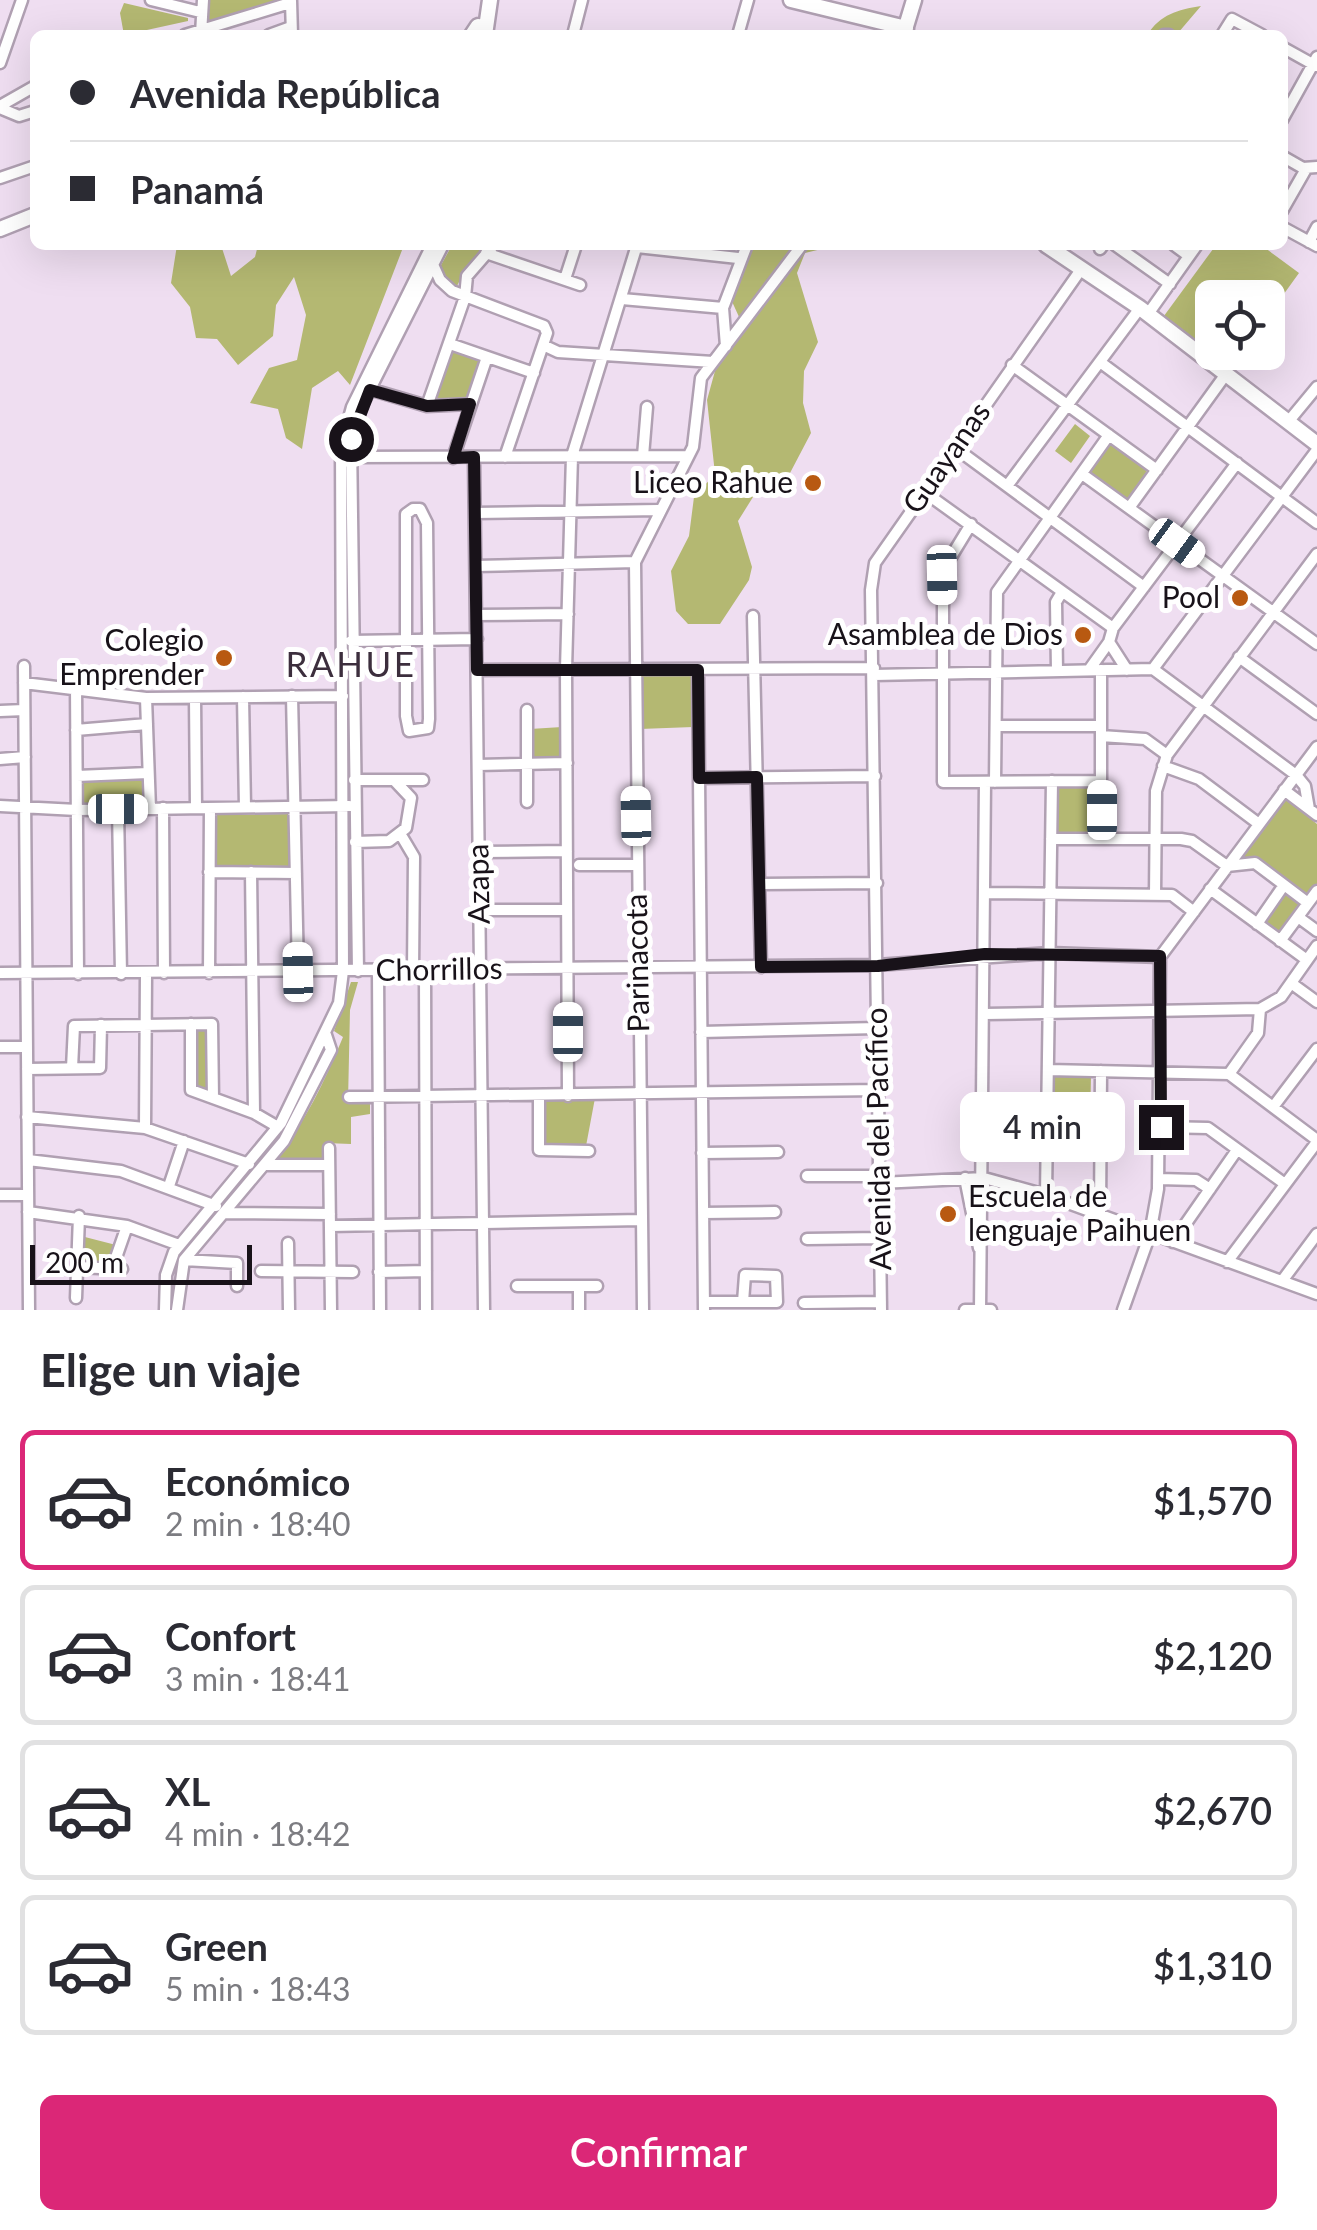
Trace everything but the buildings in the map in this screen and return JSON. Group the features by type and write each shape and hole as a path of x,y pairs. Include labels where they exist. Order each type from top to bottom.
{"main road":[{"path":"478,30 480,0"},
{"path":"479,30 490,0"},
{"path":"791,0 901,30"},
{"path":"905,30 914,0"},
{"path":"0,229 30,217"},
{"path":"1054,250 1144,311 1317,447"}],"street":[{"path":"0,63 22,0"},
{"path":"151,0 201,6"},
{"path":"573,30 582,0"},
{"path":"739,30 748,0"},
{"path":"209,30 291,1 292,30"},
{"path":"1225,30 1232,20 1252,30"},
{"path":"1288,50 1316,63 1288,96"},
{"path":"0,107 30,89"},
{"path":"0,107 19,116 30,112"},
{"path":"0,178 30,168"},
{"path":"1288,201 1309,170 1317,182"},
{"path":"1288,230 1313,244 1317,227"},
{"path":"165,1310 166,1275 178,1245 278,1128 330,1052 343,972 349,806 354,780 350,457 355,421 367,388 429,250"},
{"path":"430,250 440,280 466,297 540,321 547,333 505,457"},
{"path":"358,971 355,842 341,696 340,458 348,418 441,250"},
{"path":"427,406 466,297 467,276 489,250"},
{"path":"492,250 580,285"},
{"path":"565,280 574,250"},
{"path":"568,1096 566,669 572,456 636,250"},
{"path":"671,250 738,258"},
{"path":"726,346 723,308 744,250"},
{"name":"Parinacota","path":"642,1310 635,562 688,456 697,390 713,362 798,250"},
{"path":"1122,250 1170,284"},
{"path":"1181,250 1189,256"},
{"path":"1006,486 1100,362 1170,284 1193,250"},
{"name":"Guayanas","path":"874,672 874,563 1082,268"},
{"path":"622,299 723,308"},
{"path":"450,344 534,373"},
{"path":"543,345 558,352 713,362"},
{"path":"453,458 487,357"},
{"path":"1100,362 1317,523"},
{"path":"1012,366 1157,470"},
{"path":"1130,508 1226,374"},
{"path":"367,388 427,406 470,404"},
{"path":"1288,422 1317,388"},
{"path":"643,456 647,406"},
{"path":"980,1310 985,893 996,726 997,592 1109,435"},
{"path":"1154,669 1317,447"},
{"path":"954,448 1144,587"},
{"path":"350,457 688,456"},
{"name":"Azapa","path":"474,457 484,1310"},
{"path":"1102,838 1101,731 1095,670 1113,628 1237,463"},
{"path":"1082,474 1316,641"},
{"path":"923,491 1113,628"},
{"path":"413,509 420,510 427,523 428,728 417,733 406,725 406,640 406,514 413,509"},
{"path":"475,513 658,510"},
{"path":"971,524 943,570 943,782 1102,781"},
{"path":"1155,895 1156,791 1165,760 1317,554"},
{"path":"476,566 635,562"},
{"path":"1057,671 1056,602 1062,592"},
{"path":"476,615 568,614"},
{"path":"754,616 761,967"},
{"path":"340,641 477,639"},
{"path":"1110,642 1126,670"},
{"path":"1239,657 1317,714"},
{"path":"24,666 29,1310"},
{"path":"477,670 1154,669 1296,775 1305,786 1313,812"},
{"path":"698,670 704,1306 743,1302"},
{"name":"Avenida del Pacífico","path":"874,672 881,1306"},
{"path":"24,683 76,686 146,698 354,696"},
{"path":"76,686 78,974"},
{"path":"292,696 298,972"},
{"path":"243,697 245,808"},
{"path":"146,698 150,809"},
{"path":"195,698 196,808"},
{"path":"0,712 24,710"},
{"path":"527,710 527,802"},
{"path":"76,730 147,724"},
{"path":"996,726 1101,731 1144,739 1165,760 1199,779 1259,824"},
{"path":"1123,1310 1150,1234 1159,1178 1160,956 1317,747"},
{"path":"0,759 25,758"},
{"path":"478,766 566,763"},
{"path":"77,776 148,773"},
{"path":"699,778 875,776"},
{"path":"354,780 423,780"},
{"path":"355,842 380,843 401,835 412,809 404,786 394,780"},
{"path":"1046,1195 1052,781"},
{"path":"1284,790 1313,812"},
{"path":"0,806 77,810 349,806"},
{"path":"163,808 164,974"},
{"path":"209,973 210,808"},
{"path":"118,809 121,974"},
{"path":"401,835 414,856 425,1096 426,1310"},
{"path":"1052,838 1192,842 1227,866 1255,862 1308,903"},
{"path":"479,852 567,850"},
{"path":"578,865 636,865"},
{"path":"209,872 296,872"},
{"path":"251,872 254,1113"},
{"path":"759,884 876,882"},
{"path":"1257,924 1284,885"},
{"path":"1210,889 1307,960"},
{"path":"1280,941 1317,892"},
{"path":"985,893 1172,895 1194,912"},
{"path":"480,910 567,910"},
{"path":"1298,917 1317,931"},
{"path":"985,1014 1260,1009 1277,1001 1317,946"},
{"name":"Chorrillos","path":"0,973 878,966 985,954 1160,956"},
{"path":"378,971 380,1310"},
{"path":"145,1128 146,974"},
{"path":"1291,983 1317,1002"},
{"path":"1228,1074 1258,1032 1260,1009"},
{"path":"191,1024 191,1090 254,1113 278,1128"},
{"path":"72,1068 74,1026 212,1024 213,1098"},
{"path":"27,1069 100,1068 101,1026"},
{"path":"701,1032 878,1028"},
{"path":"177,1310 184,1260 284,1141 332,1036"},
{"path":"0,1048 27,1047"},
{"path":"1272,1107 1317,1049"},
{"path":"1048,1070 1228,1074 1317,1140 1227,1262"},
{"path":"1100,1214 1101,1071"},
{"path":"350,1097 879,1090"},
{"path":"539,1096 539,1150 589,1151"},
{"path":"27,1116 145,1128 248,1164"},
{"path":"1047,1126 1100,1128"},
{"path":"1161,1127 1208,1128 1285,1184"},
{"path":"169,1186 184,1141"},
{"path":"329,1148 330,1310"},
{"path":"1173,1242 1237,1150"},
{"path":"702,1153 778,1152"},
{"path":"28,1160 121,1171 214,1204 224,1213 379,1225 641,1220"},
{"path":"264,1165 329,1165"},
{"path":"806,1176 984,1178 1046,1195 1317,1294"},
{"path":"965,1178 982,1253"},
{"path":"1159,1178 1196,1180 1210,1189"},
{"path":"0,1195 28,1196"},
{"path":"28,1212 79,1216 127,1226 178,1245"},
{"path":"703,1214 774,1212"},
{"path":"76,1298 79,1216"},
{"path":"77,1268 117,1269 127,1226"},
{"path":"1282,1281 1317,1234"},
{"path":"807,1239 880,1238"},
{"path":"288,1243 289,1310"},
{"path":"237,1286 238,1250"},
{"path":"184,1260 238,1263"},
{"path":"380,1272 426,1271"},
{"path":"262,1272 354,1272"},
{"path":"517,1286 597,1286"},
{"path":"579,1286 579,1310"},
{"path":"804,1303 881,1306"},
{"path":"965,1310 991,1310"}],"green space":[{"path":"208,0 285,0 207,23"},
{"path":"124,3 188,21 147,30 123,30 120,13"},
{"path":"1201,6 1181,30 1151,30 1170,14"},
{"path":"176,250 223,250 231,276 255,257 257,250 402,250 350,385 338,371 312,388 302,449 286,438 278,409 250,403 269,368 297,360 306,315 294,277 276,305 273,336 238,365 217,339 196,338 190,307 171,283"},
{"path":"449,250 482,250 466,268 455,290 440,267"},
{"path":"753,250 817,250 805,253 797,273 818,342 804,371 803,403 811,433 790,473 780,483 758,489 738,521 752,567 749,580 720,624 688,624 676,611 671,571 689,536 694,497 715,474 707,400 715,371 745,330 729,295 744,259"},
{"path":"1212,250 1268,250 1299,273 1285,292 1285,280 1195,280 1195,346 1161,320"},
{"path":"453,349 482,360 468,399 434,401"},
{"path":"1075,424 1090,436 1071,463 1055,451"},
{"path":"1108,443 1147,471 1126,501 1087,474"},
{"path":"640,675 692,675 693,727 640,729"},
{"path":"562,727 562,760 530,761 530,729"},
{"path":"144,778 145,804 83,804 83,781"},
{"path":"1054,787 1095,787 1095,833 1054,833"},
{"path":"1283,797 1317,824 1317,887 1309,897 1257,858 1239,858"},
{"path":"288,814 289,866 216,865 217,815"},
{"path":"1284,888 1305,904 1280,938 1260,923"},
{"path":"351,982 358,982 350,1010 348,1102 370,1101 370,1114 351,1117 351,1144 325,1143 323,1159 275,1161 305,1117 343,1037 334,1031"},
{"path":"207,1027 207,1090 194,1089 194,1028"},
{"path":"1050,1076 1091,1076 1090,1124 1049,1122"},
{"path":"595,1098 586,1146 543,1146 543,1099"},
{"path":"81,1236 116,1245 110,1265 80,1264"}],"place":[{"name":"Liceo Rahue","path":"813,483"},
{"name":"Pool","path":"1240,598"},
{"name":"Asamblea de Dios","path":"1083,635"},
{"name":"Colegio Emprender","path":"224,658"},
{"name":"Escuela de lenguaje Paihuen","path":"948,1214"}],"district":[{"name":"RAHUE","path":"351,665"}],"route":[{"path":"351,439 370,390 427,406 470,404 453,458 474,457 477,670 698,670 699,778 757,777 761,967 878,966 985,954 1160,956 1161,1127"}]}
